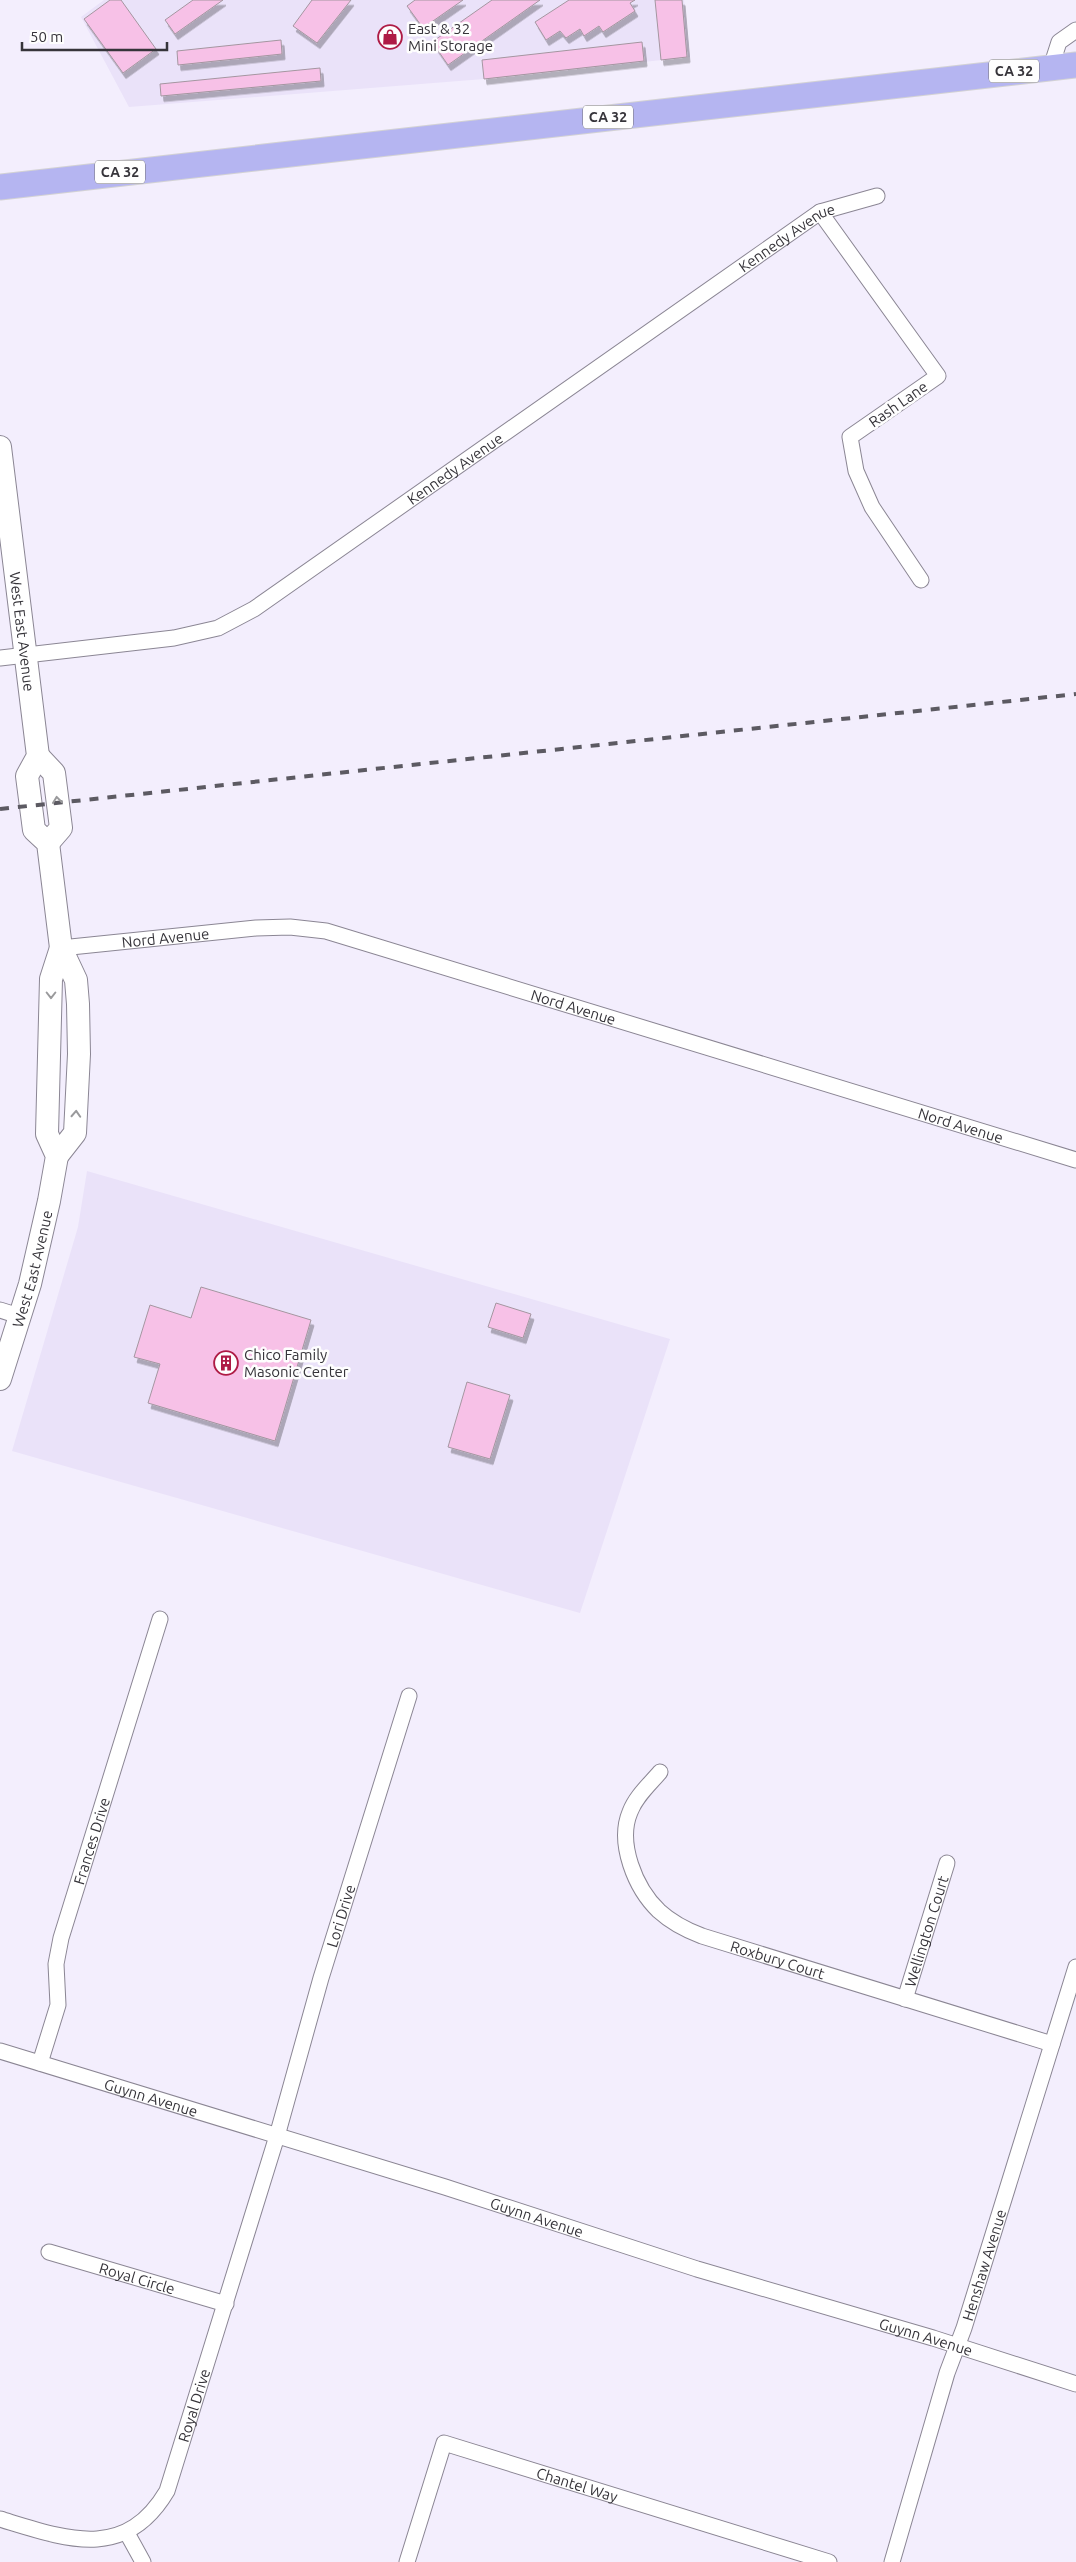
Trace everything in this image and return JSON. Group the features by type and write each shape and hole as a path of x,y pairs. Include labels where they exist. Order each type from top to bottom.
{"main road":[{"name":"CA 32","path":"0,187 1076,65"},
{"name":"West East Avenue","path":"0,447 38,756 54,772 62,828 48,843 61,948 50,979 51,1041 47,1134 57,1156 42,1238 10,1313 0,1380"}],"street":[{"path":"1052,68 1059,42 1076,30"},
{"name":"Kennedy Avenue","path":"0,658 174,638 218,628 254,609 820,212 877,196"},
{"name":"Rash Lane","path":"820,212 938,376 850,437 856,472 872,506 921,580"},
{"name":"Nord Avenue","path":"61,948 256,928 290,927 326,931 1076,1160"},
{"name":"Frances Drive","path":"40,2063 58,2006 56,1964 60,1938 160,1620"},
{"name":"Lori Drive","path":"277,2136 316,1996 409,1696"},
{"name":"Roxbury Court","path":"660,1772 635,1803 630,1813 626,1828 630,1863 648,1898 658,1910 685,1929 702,1936 1052,2044"},
{"name":"Wellington Court","path":"906,1999 947,1863"},
{"name":"Henshaw Avenue","path":"892,2562 947,2373 1076,1967"},
{"name":"Guynn Avenue","path":"0,2051 1076,2384"},
{"name":"Royal Drive","path":"0,2519 79,2542 97,2542 115,2539 127,2534 148,2519 167,2491 277,2136"},
{"name":"Royal Circle","path":"49,2252 226,2304"},
{"name":"Chantel Way","path":"407,2562 444,2443 829,2562"},
{"path":"127,2534 144,2562"}],"shaded area":[{"name":"East & 32 Mini Storage","path":"104,0 684,0 690,57 484,79 129,107 81,17"},
{"path":"87,1171 670,1339 580,1613 12,1451 78,1227"}],"building":[{"path":"110,0 121,0 156,49 123,73 84,19"},
{"path":"193,0 223,0 175,34 165,20"},
{"path":"312,0 351,0 317,43 293,26"},
{"path":"415,0 463,0 423,28 407,6"},
{"path":"492,0 540,0 448,65 432,42"},
{"path":"569,0 635,0 630,3 635,11 603,32 599,26 584,36 580,29 566,38 560,31 546,40 535,22"},
{"path":"655,0 682,0 687,57 661,60"},
{"path":"281,40 282,54 178,65 177,51"},
{"path":"642,42 644,61 484,79 482,60"},
{"path":"320,68 321,81 161,96 160,84"},
{"name":"Chico Family Masonic Center","path":"201,1287 311,1320 275,1441 148,1403 160,1364 134,1357 150,1305 191,1318"},
{"path":"496,1303 531,1314 523,1338 488,1327"},
{"path":"467,1382 510,1395 490,1459 448,1447"}],"railway":[{"path":"0,809 1076,694"}],"place":[{"name":"East & 32 Mini Storage","path":"390,37"},
{"name":"Chico Family Masonic Center","path":"226,1363"}]}
